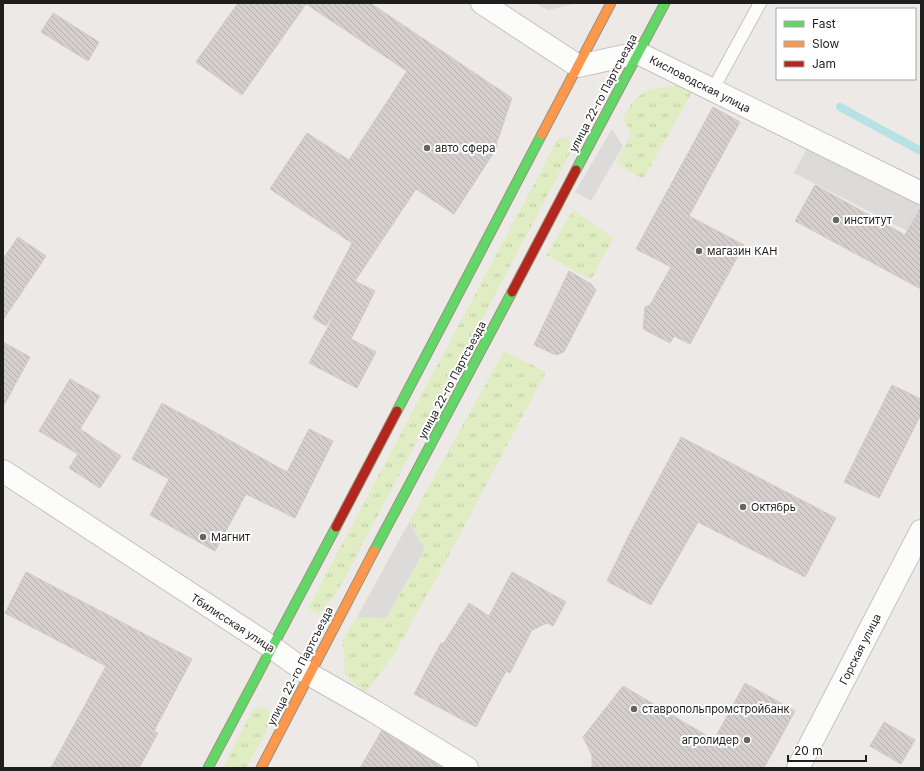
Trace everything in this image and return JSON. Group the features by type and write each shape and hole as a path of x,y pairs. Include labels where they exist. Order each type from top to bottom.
{"main road":[{"path":"208,768 273,648 611,3"},
{"name":"улица 22-го Партсъезда","path":"261,768 309,674 665,3"}],"street":[{"path":"482,3 578,66"},
{"name":"Кисловодская улица","path":"578,66 638,53 712,91 921,193"},
{"name":"Тбилисская улица","path":"3,471 273,648 309,674 372,710 467,768"},
{"name":"Горская улица","path":"798,768 921,531"}],"lane":[{"path":"712,91 760,3"}],"green space":[{"path":"678,86 694,89 643,179 616,163 631,134 623,118 628,109 644,92 651,89"},
{"path":"568,137 572,149 337,592 318,615 308,608 558,139"},
{"path":"573,210 613,238 591,280 546,255"},
{"path":"504,351 546,372 443,566 394,654 366,693 345,675 343,639 357,617 386,618 425,550 409,522"},
{"path":"263,707 269,710 268,725 262,740 246,768 223,768 250,715 256,708"}],"shaded area":[{"path":"534,3 579,3 548,10"},
{"path":"612,129 623,146 591,201 575,192"},
{"path":"810,142 921,199 921,238 794,173"},
{"path":"409,522 425,549 386,618 357,617"}],"building":[{"path":"238,3 370,3 512,98 496,145 498,146 454,214 416,189 355,281 375,291 351,339 376,352 357,388 309,363 338,308 326,326 313,318 352,243 270,189 307,133 349,160 407,71 306,4 242,95 196,62"},
{"path":"53,13 99,42 88,61 41,32"},
{"path":"713,107 740,122 689,216 744,245 690,344 674,336 670,343 643,329 645,307 650,305 671,267 636,249"},
{"path":"815,185 905,235 921,207 921,289 795,221"},
{"path":"18,237 46,256 3,320 3,259"},
{"path":"569,271 591,284 596,290 564,352 556,355 534,345"},
{"path":"3,342 30,357 3,407"},
{"path":"70,379 100,396 80,429 121,456 100,488 69,468 78,454 39,431"},
{"path":"892,385 921,399 921,414 879,498 844,482"},
{"path":"162,403 287,472 309,429 333,441 295,518 246,494 215,551 150,515 169,479 132,459"},
{"name":"Октябрь","path":"681,437 836,518 805,577 698,522 651,605 607,581 629,535"},
{"path":"26,572 192,659 154,731 158,733 139,768 51,768 106,666 5,613"},
{"path":"512,572 566,602 553,626 547,623 532,630 510,673 506,671 476,727 414,694 441,643 443,644 469,603 489,616"},
{"path":"745,683 795,711 764,768 592,768 592,755 583,737 623,686 714,740"},
{"path":"884,722 915,740 901,764 870,746"},
{"path":"382,730 443,768 360,768"}],"waterway":[{"path":"840,107 921,151"}],"traffic: fast":[{"path":"576,170 665,3"},
{"path":"397,411 542,134"},
{"path":"374,551 512,292"},
{"path":"208,768 336,527"}],"traffic: slow":[{"path":"542,134 611,3"},
{"path":"261,768 374,551"}],"traffic: jam":[{"path":"512,292 576,170"},
{"path":"336,527 397,411"}],"place":[{"name":"авто сфера","path":"427,148"},
{"name":"институт","path":"836,220"},
{"name":"магазин КАН","path":"699,251"},
{"name":"Октябрь","path":"743,507"},
{"name":"Магнит","path":"203,537"},
{"name":"ставропольпромстройбанк","path":"634,709"},
{"name":"агролидер","path":"747,740"}]}
